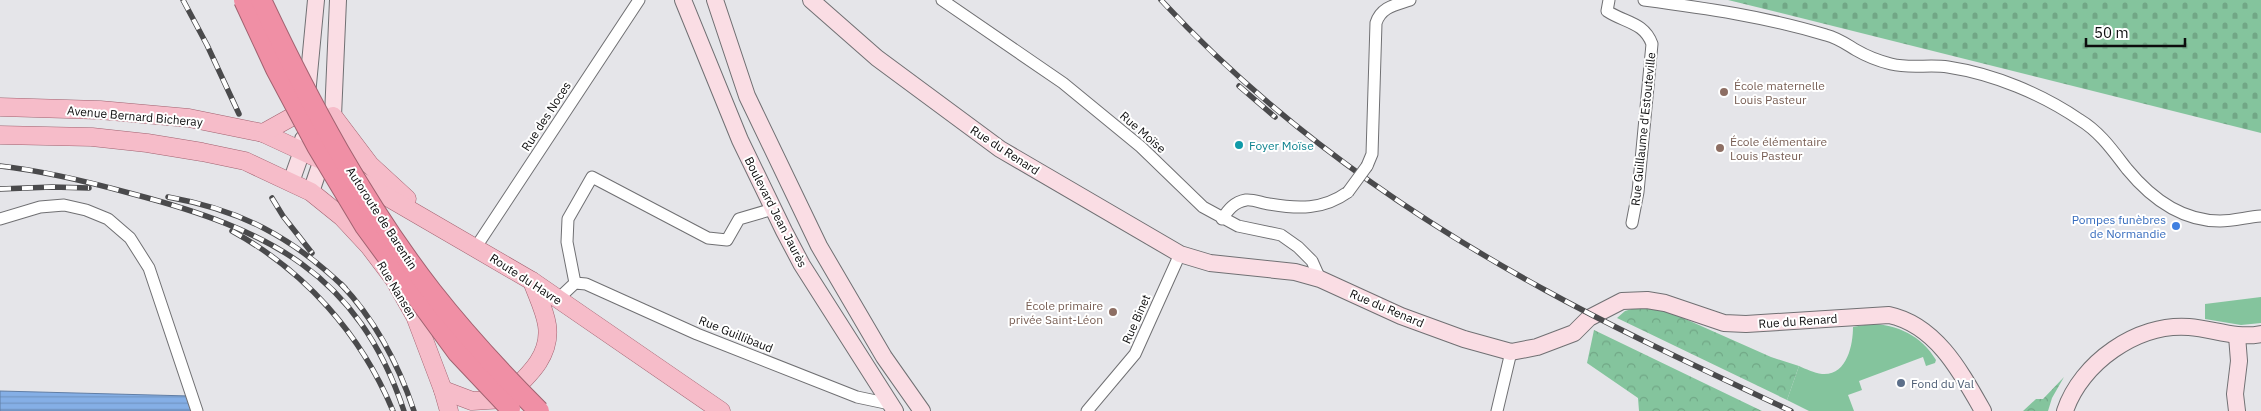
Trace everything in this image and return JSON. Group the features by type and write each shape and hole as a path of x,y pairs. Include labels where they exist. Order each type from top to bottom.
{"highway":[{"name":"Autoroute de Barentin","path":"244,0 276,69 317,146 365,226 458,352 503,406"},
{"name":"Autoroute de Barentin","path":"261,0 330,134 372,206 431,290 463,330 539,411"}],"main road":[{"name":"Avenue Bernard Bicheray","path":"0,108 100,110 189,118 263,133 322,160"},
{"path":"263,133 306,109"},
{"path":"333,116 370,165 429,220"},
{"name":"Avenue Bernard Bicheray","path":"0,135 92,137 147,143 245,161 312,192"},
{"name":"Route du Havre","path":"322,160 476,247 532,281 721,411"},
{"name":"Rue Nansen","path":"312,192 342,217 369,246 394,279 415,316 444,390 449,411"},
{"path":"444,390 472,401 503,406 534,369 543,356 548,338 547,324 532,281"}],"street":[{"path":"291,182 302,151 316,0"},
{"path":"312,192 333,116 338,0"},
{"name":"Rue des Noces","path":"476,247 639,0"},
{"name":"Boulevard Jean Jaurès","path":"683,0 740,140 802,265 892,407"},
{"name":"Boulevard Jean Jaurès","path":"715,0 747,96 819,246 884,357 922,411"},
{"name":"Rue du Renard","path":"811,0 877,58 1000,149 1180,254 1210,263 1295,272 1320,279 1402,316 1464,339 1511,352 1537,347 1574,333 1590,318 1622,301 1647,300 1666,303 1724,322 1746,324 1889,315 1909,321 1932,336 1963,377 1983,411"},
{"name":"Rue Moïse","path":"942,0 1063,84 1141,147 1203,208 1238,226 1281,236 1312,261 1320,279"},
{"path":"1222,219 1231,206 1246,200 1293,208 1314,208 1338,199 1348,192 1367,166 1372,154 1376,23 1379,14 1385,9 1410,0"},
{"name":"Rue Guillaume d'Estouteville","path":"1609,0 1607,11 1648,33 1652,44 1638,192 1632,222"},
{"path":"1644,0 1723,11 1799,28 1842,40 1873,59 1908,68 1948,67 2015,85 2048,99 2082,121 2102,137 2137,180 2160,202 2176,210 2205,219 2229,220 2261,216"},
{"path":"558,299 575,283 567,242 568,219 592,177 708,238 727,240 739,219 773,208"},
{"path":"0,219 40,207 64,205 86,210 108,219 130,238 149,268 197,411"},
{"name":"Rue Binet","path":"1087,411 1135,354 1180,254"},
{"name":"Rue Guillibaud","path":"575,283 586,284 697,334 857,397 892,407"},
{"path":"2065,411 2068,400 2083,377 2102,358 2144,334 2166,328 2189,327 2237,336 2261,334"},
{"path":"2237,336 2239,361 2235,394 2237,411"},
{"path":"1497,411 1511,352"}],"green space":[{"path":"1728,0 2261,0 2261,133 1793,16"},
{"path":"2261,297 2261,323 2241,325 2205,319 2205,304"},
{"path":"1642,306 1656,306 1771,357 1799,366 1787,400 1617,318 1625,311"},
{"path":"1870,324 1890,326 1908,333 1924,344 1936,360 1935,363 1926,366 1923,357 1859,381 1862,390 1848,395 1854,411 1809,411 1787,400 1799,366 1822,374 1837,370 1843,365 1850,350 1853,327"},
{"path":"1594,330 1762,411 1639,411 1638,398 1587,363"},
{"path":"2064,377 2052,398 2048,411 2023,411 2036,399 2043,399"}],"water":[{"path":"0,391 190,396 193,411 0,411"}],"railway":[{"path":"183,0 207,45 239,114"},
{"path":"1161,0 1247,84 1293,123 1390,196 1492,260 1545,290 1606,322 1791,411"},
{"path":"1239,86 1275,117"},
{"path":"0,166 67,177 133,194 225,223 265,241 301,264 333,290 361,323 385,363 404,411"},
{"path":"0,189 89,188"},
{"path":"168,197 219,210 264,228 305,254 345,288"},
{"path":"272,198 283,216 312,253"},
{"path":"232,231 259,247 283,265 307,285 328,307 365,356 393,411"},
{"path":"341,284 354,298 385,343 401,376 414,411"}],"place":[{"name":"École maternelle Louis Pasteur","path":"1724,92"},
{"name":"Foyer Moïse","path":"1239,145"},
{"name":"École élémentaire Louis Pasteur","path":"1720,148"},
{"name":"Pompes funèbres de Normandie","path":"2176,226"},
{"name":"École primaire privée Saint-Léon","path":"1113,312"},
{"name":"Fond du Val","path":"1901,383"}]}
